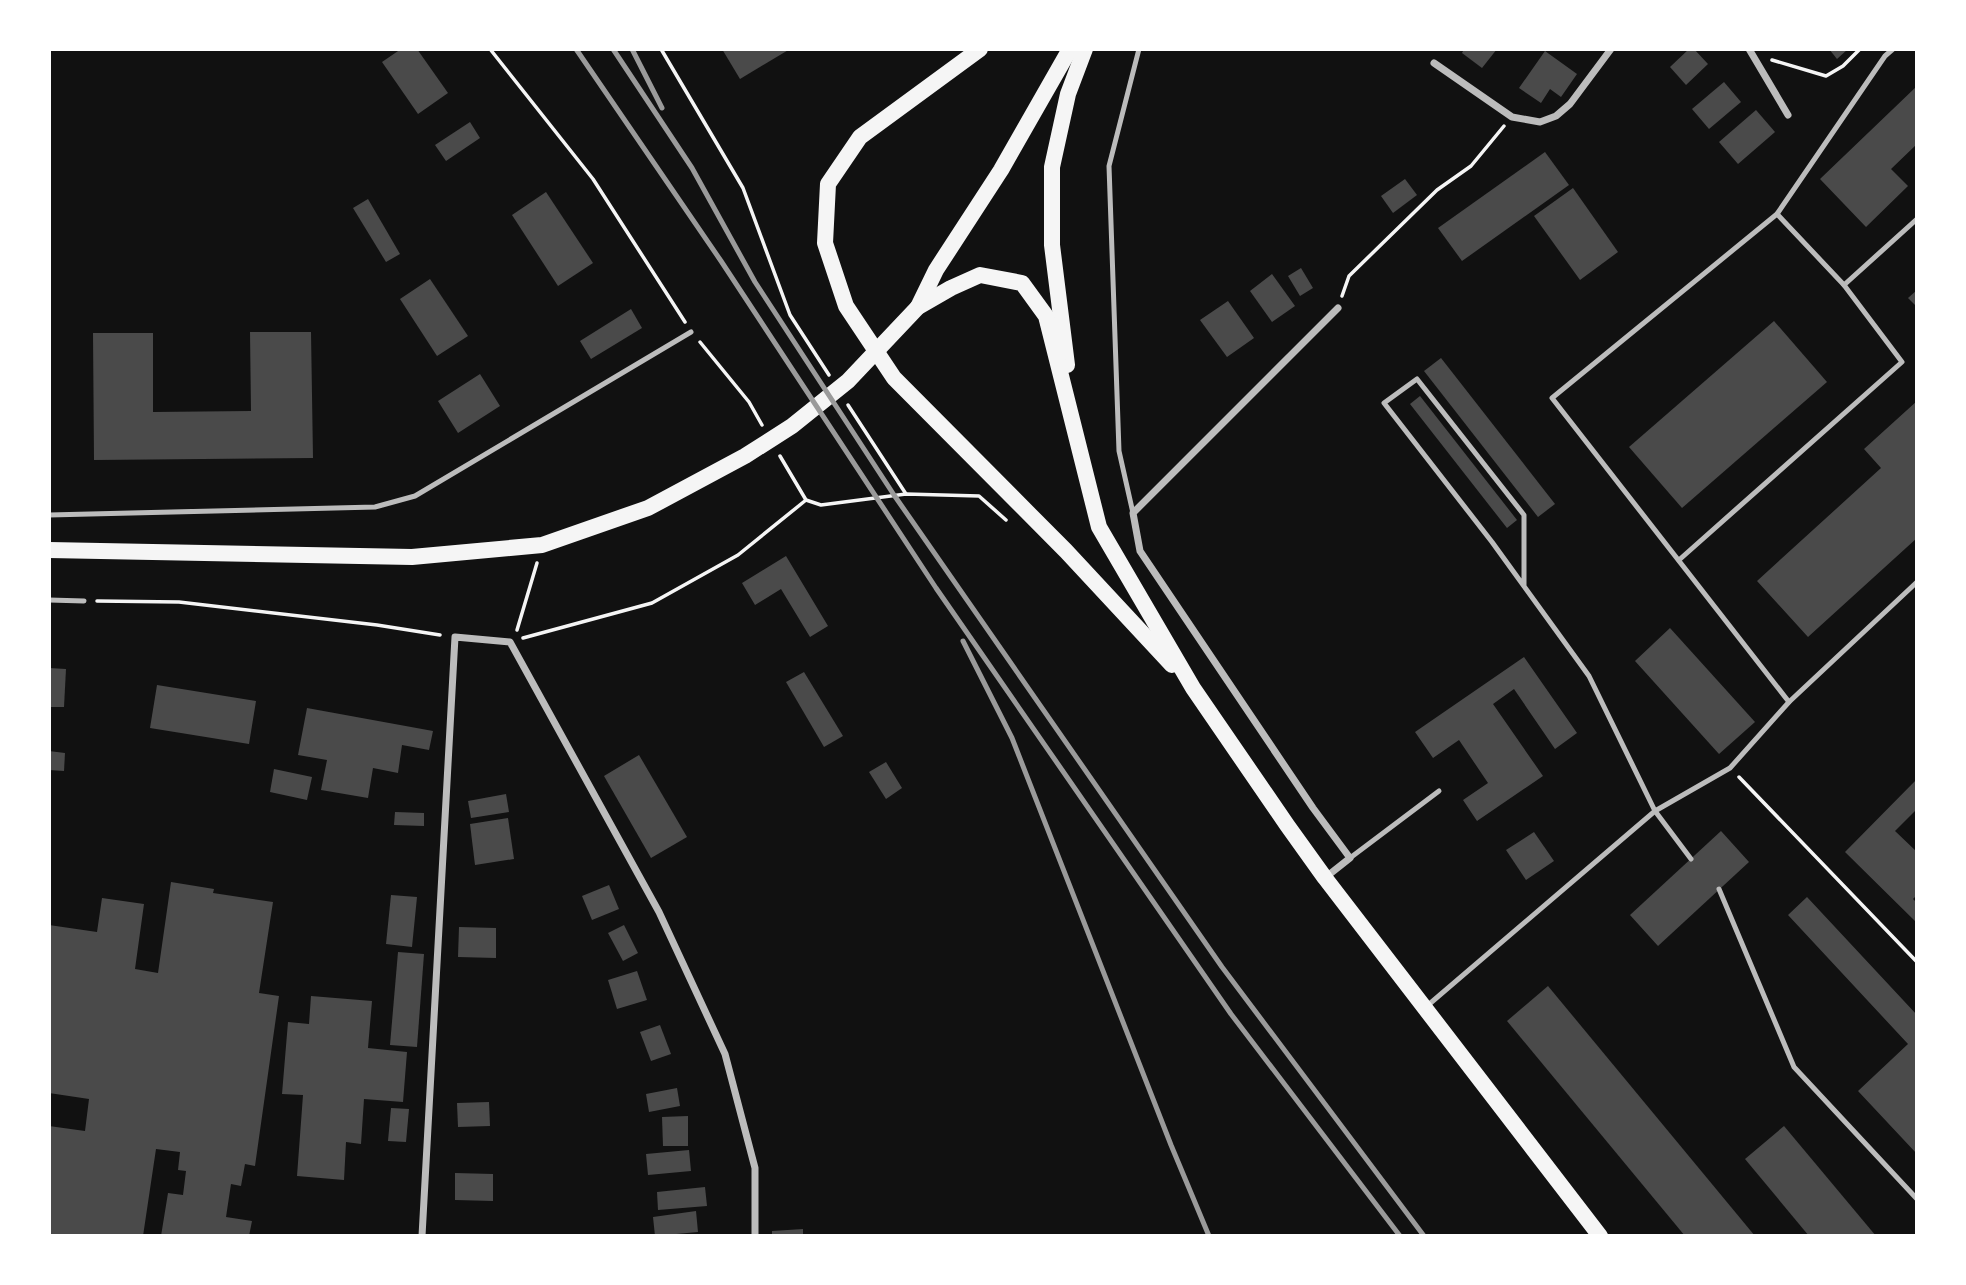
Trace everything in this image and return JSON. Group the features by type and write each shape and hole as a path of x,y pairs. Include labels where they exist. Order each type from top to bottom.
{"main road":[{"path":"980,49 860,137 828,184 825,243 833,268 846,306 894,377 1066,551 1193,688"},
{"path":"918,307 936,270 1002,170 1070,49"},
{"path":"1076,437 1052,245 1052,167 1068,94 1085,49"},
{"path":"49,550 412,557 542,545 648,508 745,456 792,426 848,381 918,307 951,288 980,275 1022,283 1046,316 1099,527 1193,688 1325,878 1600,1236"}],"street":[{"path":"1434,63 1512,117 1540,122 1556,116 1570,104 1611,49"},
{"path":"1751,52 1788,115"},
{"path":"1325,878 1350,858 1313,808 1140,551 1133,513 1338,308"},
{"path":"422,1236 455,637 510,642 659,912 725,1054 755,1168 755,1236"}],"lane":[{"path":"1133,513 1119,451 1109,166 1139,49"},
{"path":"1789,702 1552,398 1777,215 1885,56 1893,49"},
{"path":"1679,560 1902,362 1844,285 1777,215"},
{"path":"1844,285 1917,219"},
{"path":"49,515 375,507 415,496 691,331"},
{"path":"1524,586 1524,515 1417,379 1384,404 1492,542 1589,676 1656,811 1691,859"},
{"path":"1425,1008 1656,811 1730,768 1789,702 1917,582"},
{"path":"49,600 84,601"},
{"path":"1350,858 1439,791"},
{"path":"1719,889 1794,1067 1917,1199"}],"path":[{"path":"490,49 593,180 691,331 749,402 768,435"},
{"path":"661,49 743,188 790,315 834,382"},
{"path":"1751,52 1826,76 1843,66 1860,49"},
{"path":"1338,308 1349,276 1437,190 1471,166 1512,117"},
{"path":"848,405 906,494"},
{"path":"775,446 806,500 821,505 906,494 979,496 1007,521"},
{"path":"510,642 652,603 738,555 806,500"},
{"path":"519,627 542,545"},
{"path":"84,601 179,602 455,637"},
{"path":"1730,768 1917,962"}],"building":[{"path":"401,49 417,49 448,93 418,114 382,62"},
{"path":"722,49 790,49 740,79"},
{"path":"1464,49 1497,49 1482,68 1462,53"},
{"path":"1689,49 1694,49 1708,64 1686,85 1670,67"},
{"path":"1829,49 1848,49 1837,59"},
{"path":"1545,51 1577,74 1561,97 1550,89 1541,103 1519,88"},
{"path":"1724,82 1741,102 1709,129 1692,109"},
{"path":"1917,86 1917,144 1891,169 1908,186 1866,227 1820,179"},
{"path":"1756,110 1775,132 1738,164 1719,142"},
{"path":"470,122 480,138 446,161 435,145"},
{"path":"1545,152 1569,185 1462,261 1438,228"},
{"path":"1405,179 1417,195 1393,213 1381,196"},
{"path":"1573,188 1618,252 1580,280 1534,216"},
{"path":"546,192 593,263 558,286 512,215"},
{"path":"368,199 400,254 386,262 353,208"},
{"path":"1301,268 1313,288 1300,296 1288,276"},
{"path":"1272,274 1295,306 1272,322 1250,291"},
{"path":"430,279 468,336 437,356 400,299"},
{"path":"1917,290 1917,307 1908,298"},
{"path":"1228,301 1254,338 1227,357 1200,320"},
{"path":"631,309 642,328 591,359 580,341"},
{"path":"1774,321 1827,382 1682,508 1629,447"},
{"path":"250,332 311,332 313,458 94,460 93,333 153,333 153,412 251,411"},
{"path":"1441,358 1555,504 1538,517 1424,371"},
{"path":"480,374 500,406 458,433 438,401"},
{"path":"1420,396 1517,520 1507,528 1410,404"},
{"path":"1917,401 1917,538 1808,637 1757,581 1881,468 1864,449"},
{"path":"786,556 828,626 810,637 781,589 755,605 742,583"},
{"path":"1670,628 1755,722 1719,754 1635,661"},
{"path":"1524,657 1577,733 1555,749 1514,689 1493,704 1543,776 1477,821 1463,800 1488,783 1459,740 1433,758 1415,732"},
{"path":"49,668 66,669 64,707 49,707"},
{"path":"804,672 843,736 824,747 786,682"},
{"path":"157,685 256,701 249,744 150,728"},
{"path":"307,708 433,731 429,750 402,745 398,773 373,768 368,798 321,790 327,760 298,755"},
{"path":"49,751 65,753 64,771 49,770"},
{"path":"639,755 687,837 651,858 604,776"},
{"path":"886,762 902,788 886,799 869,772"},
{"path":"274,769 312,777 307,800 270,792"},
{"path":"1917,779 1917,809 1895,831 1917,852 1917,895 1913,899 1917,903 1917,923 1845,852"},
{"path":"506,794 509,812 471,818 468,801"},
{"path":"395,812 424,813 424,826 394,825"},
{"path":"508,818 514,859 475,865 470,824"},
{"path":"1721,831 1749,862 1658,946 1630,915"},
{"path":"1534,832 1554,861 1526,880 1506,850"},
{"path":"171,882 214,889 213,893 273,902 259,993 279,996 255,1166 245,1164 241,1186 231,1184 226,1217 252,1221 249,1236 161,1236 168,1193 183,1195 186,1171 178,1170 180,1152 156,1149 143,1236 49,1236 49,1126 85,1131 89,1099 49,1093 49,925 97,932 102,898 144,904 135,969 158,973"},
{"path":"609,885 619,909 592,920 582,896"},
{"path":"391,895 417,897 412,947 386,944"},
{"path":"1807,897 1917,1015 1917,1154 1858,1091 1908,1044 1788,915"},
{"path":"624,925 638,953 623,961 608,933"},
{"path":"459,927 496,928 496,958 458,957"},
{"path":"398,952 424,954 417,1047 390,1045"},
{"path":"637,971 647,1000 617,1009 608,980"},
{"path":"1548,986 1755,1236 1685,1236 1507,1021"},
{"path":"311,996 372,1001 368,1048 407,1052 403,1102 364,1099 361,1144 346,1142 344,1180 297,1176 303,1095 282,1094 288,1022 309,1024"},
{"path":"660,1025 671,1054 651,1061 640,1032"},
{"path":"677,1088 680,1106 649,1112 646,1094"},
{"path":"489,1102 490,1126 458,1127 457,1103"},
{"path":"391,1108 409,1109 406,1142 388,1141"},
{"path":"688,1116 688,1146 663,1146 662,1117"},
{"path":"1784,1126 1876,1236 1809,1236 1745,1159"},
{"path":"689,1150 691,1171 648,1175 646,1154"},
{"path":"455,1173 493,1174 493,1201 455,1200"},
{"path":"705,1187 707,1206 658,1210 657,1192"},
{"path":"696,1211 698,1232 655,1236 653,1217"},
{"path":"803,1229 803,1236 772,1236 772,1231"}],"railway":[{"path":"576,49 721,261 936,588 1231,1014 1400,1236"},
{"path":"613,49 692,168 755,282 894,495 1222,967 1424,1236"},
{"path":"632,49 662,108"},
{"path":"963,641 1012,738 1209,1236"}]}
